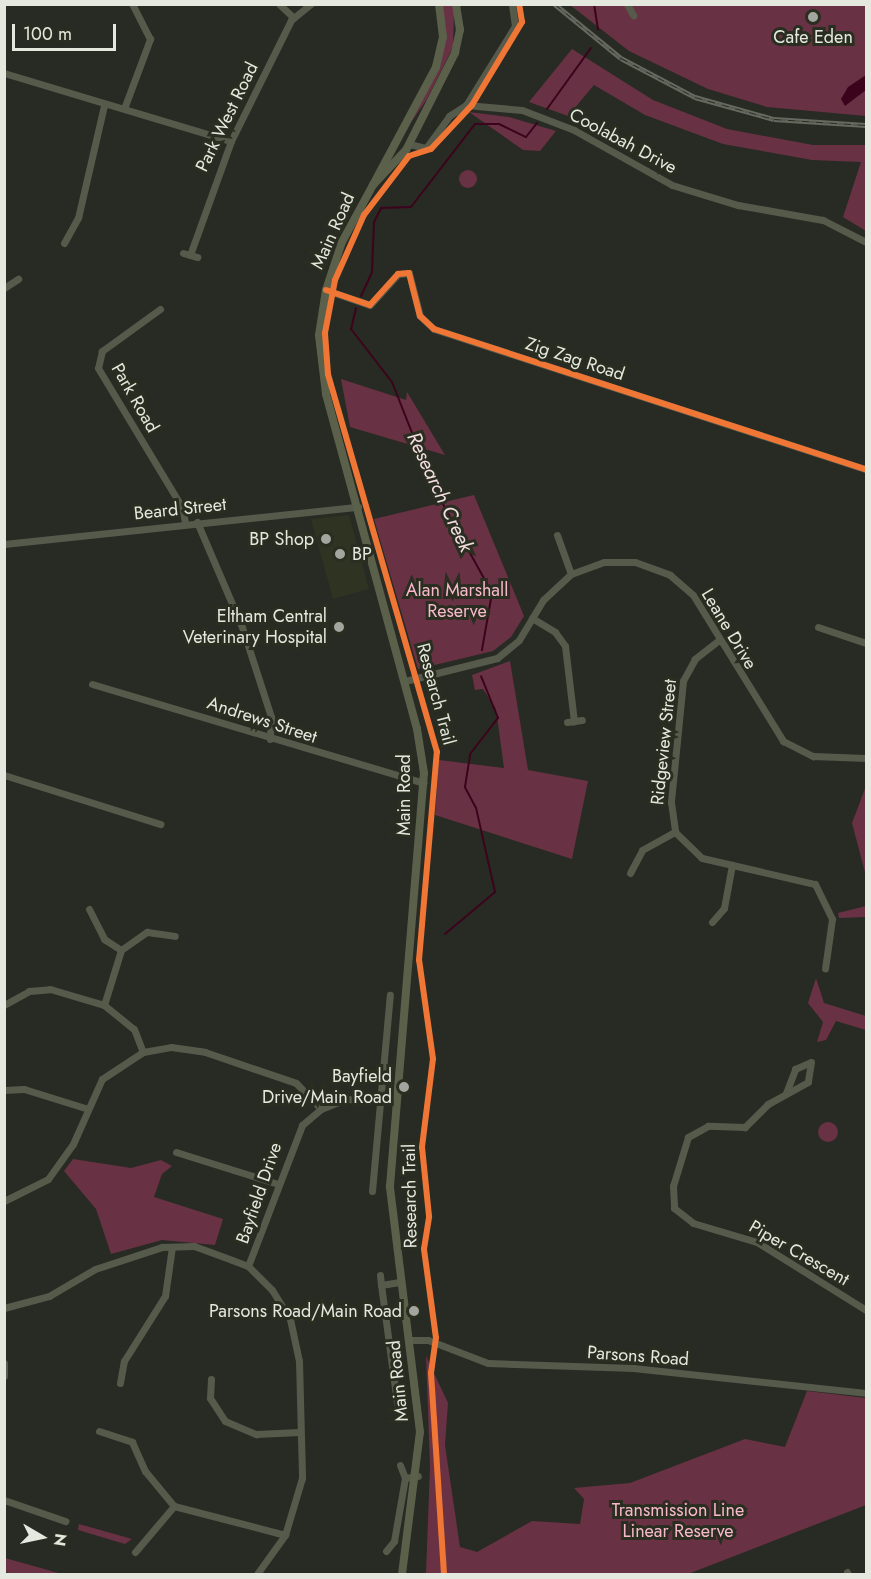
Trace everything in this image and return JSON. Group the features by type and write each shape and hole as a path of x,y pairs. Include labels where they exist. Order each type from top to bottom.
{"main road":[{"name":"Main Road","path":"402,1575 418,1476 419,1399 390,1203 395,1102 424,783 405,681 321,371 326,290 342,242 373,185 395,137 439,58 439,4"},
{"name":"Main Road","path":"373,185 409,144 457,47 456,4"},
{"path":"395,137 409,144"}],"street":[{"path":"125,106 150,39 132,4"},
{"path":"279,4 292,17"},
{"name":"Park West Road","path":"190,255 231,141 292,17 311,4"},
{"path":"409,144 426,148 449,116 466,105 515,26 512,4"},
{"path":"627,4 633,15"},
{"path":"4,73 104,105 125,106 231,141"},
{"path":"64,242 78,218 104,105"},
{"name":"Coolabah Drive","path":"466,105 539,115 672,185 738,205 823,220 867,242"},
{"name":"Zig Zag Road","path":"326,290 370,305 398,274 409,273 420,316 434,329 867,469"},
{"path":"4,288 18,279"},
{"name":"Park Road","path":"160,309 102,351 98,368 182,507 185,523"},
{"name":"Beard Street","path":"4,544 185,523 358,507"},
{"path":"197,522 242,627 271,717 270,738"},
{"path":"557,535 571,574"},
{"name":"Leane Drive","path":"405,681 497,658 519,640 548,594 571,574 611,561 657,568 693,595 783,741 813,756 867,758"},
{"path":"532,618 555,632 565,646 574,721"},
{"path":"818,627 867,643"},
{"name":"Ridgeview Street","path":"719,640 695,659 683,681 671,802 675,832 696,855 732,865 797,876 819,888 833,927 825,969"},
{"name":"Andrews Street","path":"92,684 424,783"},
{"path":"4,775 160,824"},
{"path":"630,873 642,850 675,832"},
{"path":"712,922 724,908 732,865"},
{"path":"89,909 104,939 121,950"},
{"path":"105,1005 121,950 147,932 175,936"},
{"path":"4,1005 29,991 50,989 105,1005 134,1029 143,1052"},
{"path":"372,1191 390,995"},
{"path":"4,1201 32,1190 61,1166 85,1108 102,1079 143,1052 171,1047 205,1052 296,1083 321,1108 346,1099 395,1102"},
{"path":"811,1062 809,1080 786,1093 795,1069 811,1062"},
{"path":"4,1090 24,1089 85,1108"},
{"name":"Piper Crescent","path":"786,1093 745,1127 708,1126 682,1147 672,1196 683,1218 757,1242 867,1310"},
{"name":"Bayfield Drive","path":"248,1266 291,1143 321,1108"},
{"path":"176,1152 278,1185"},
{"path":"4,1308 49,1296 95,1269 172,1247 194,1246 248,1266 290,1318 299,1361 302,1478 285,1535 257,1575"},
{"path":"120,1383 124,1361 165,1296 172,1247"},
{"name":"Main Road","path":"380,1275 397,1403"},
{"path":"381,1285 400,1282"},
{"name":"Parsons Road","path":"411,1340 425,1339 488,1363 642,1369 867,1393"},
{"path":"4,1363 4,1376"},
{"path":"211,1378 210,1398 225,1421 256,1434 300,1432"},
{"path":"99,1431 132,1442 145,1471 174,1506 285,1535"},
{"path":"386,1551 394,1541 405,1478 400,1465"},
{"path":"405,1478 418,1476"},
{"path":"4,1500 65,1521"},
{"path":"135,1552 174,1506"}],"shaded area":[{"path":"866,75 866,90 845,106 841,99 848,87"},
{"name":"BP","path":"349,515 369,589 333,599 311,519"}],"green space":[{"path":"442,5 452,5 454,13 453,47 427,99 405,131 440,65 446,31"},
{"path":"570,5 866,5 866,116 767,107 708,89 629,51"},
{"path":"572,49 653,100 727,129 813,145 866,145 866,231 843,217 861,162 812,160 723,144 645,115 594,85 568,116 529,102"},
{"path":"469,112 509,117 556,131 540,151 523,150"},
{"path":"464,170 472,170 477,175 475,186 464,188 459,183 459,175"},
{"path":"341,379 406,400 407,392 445,455 350,427"},
{"name":"Alan Marshall Reserve","path":"474,495 524,616 511,637 493,651 418,669 374,519"},
{"name":"Alan Marshall Reserve","path":"510,661 528,770 588,781 572,859 435,815 439,760 504,768 496,709 483,689 475,690 472,675"},
{"path":"866,786 866,876 852,823"},
{"path":"866,906 866,917 839,918 838,913"},
{"path":"816,978 824,1003 866,1016 866,1030 836,1021 826,1040 817,1042 823,1022 808,1003"},
{"path":"828,1122 835,1125 838,1132 835,1139 828,1142 821,1139 818,1132 821,1125"},
{"path":"73,1159 131,1168 161,1160 172,1166 162,1174 154,1197 223,1219 215,1245 162,1240 111,1254 96,1209 64,1171"},
{"name":"Transmission Line Linear Reserve","path":"426,1356 448,1403 445,1445 460,1547 477,1552 532,1521 580,1524 584,1499 574,1488 630,1483 745,1439 785,1447 807,1391 866,1398 866,1505 688,1574 426,1574 430,1467"},
{"path":"79,1524 132,1539 125,1544 78,1530"},
{"path":"5,1558 62,1574 5,1572"}],"waterway":[{"name":"Research Creek","path":"594,4 598,30"},
{"name":"Research Creek","path":"547,109 591,48"},
{"name":"Research Creek","path":"361,296 372,272 374,222 381,208 411,207 475,124 499,124 526,137 537,123"},
{"name":"Research Creek","path":"356,308 351,329 392,382 433,486 492,593 482,650"},
{"name":"Research Creek","path":"445,934 495,892 476,808 465,787 470,754 498,718 481,676"}],"railway":[{"path":"555,4 621,58 695,97 774,119 866,125"}],"cycle path":[{"name":"Research Trail","path":"444,1574 431,1373 436,1338 424,1249 429,1216 422,1147 433,1059 419,960 437,752 328,374 325,333 335,280 364,215 409,156 431,149 472,105 522,22 519,4"},
{"path":"326,290 370,305 398,274 409,273 420,316 434,329 866,469"}],"place":[{"name":"Cafe Eden","path":"813,17"},
{"name":"BP Shop","path":"326,539"},
{"name":"BP","path":"340,554"},
{"name":"Eltham Central Veterinary Hospital","path":"339,627"},
{"name":"Bayfield Drive/Main Road","path":"404,1087"},
{"name":"Parsons Road/Main Road","path":"414,1311"}]}
